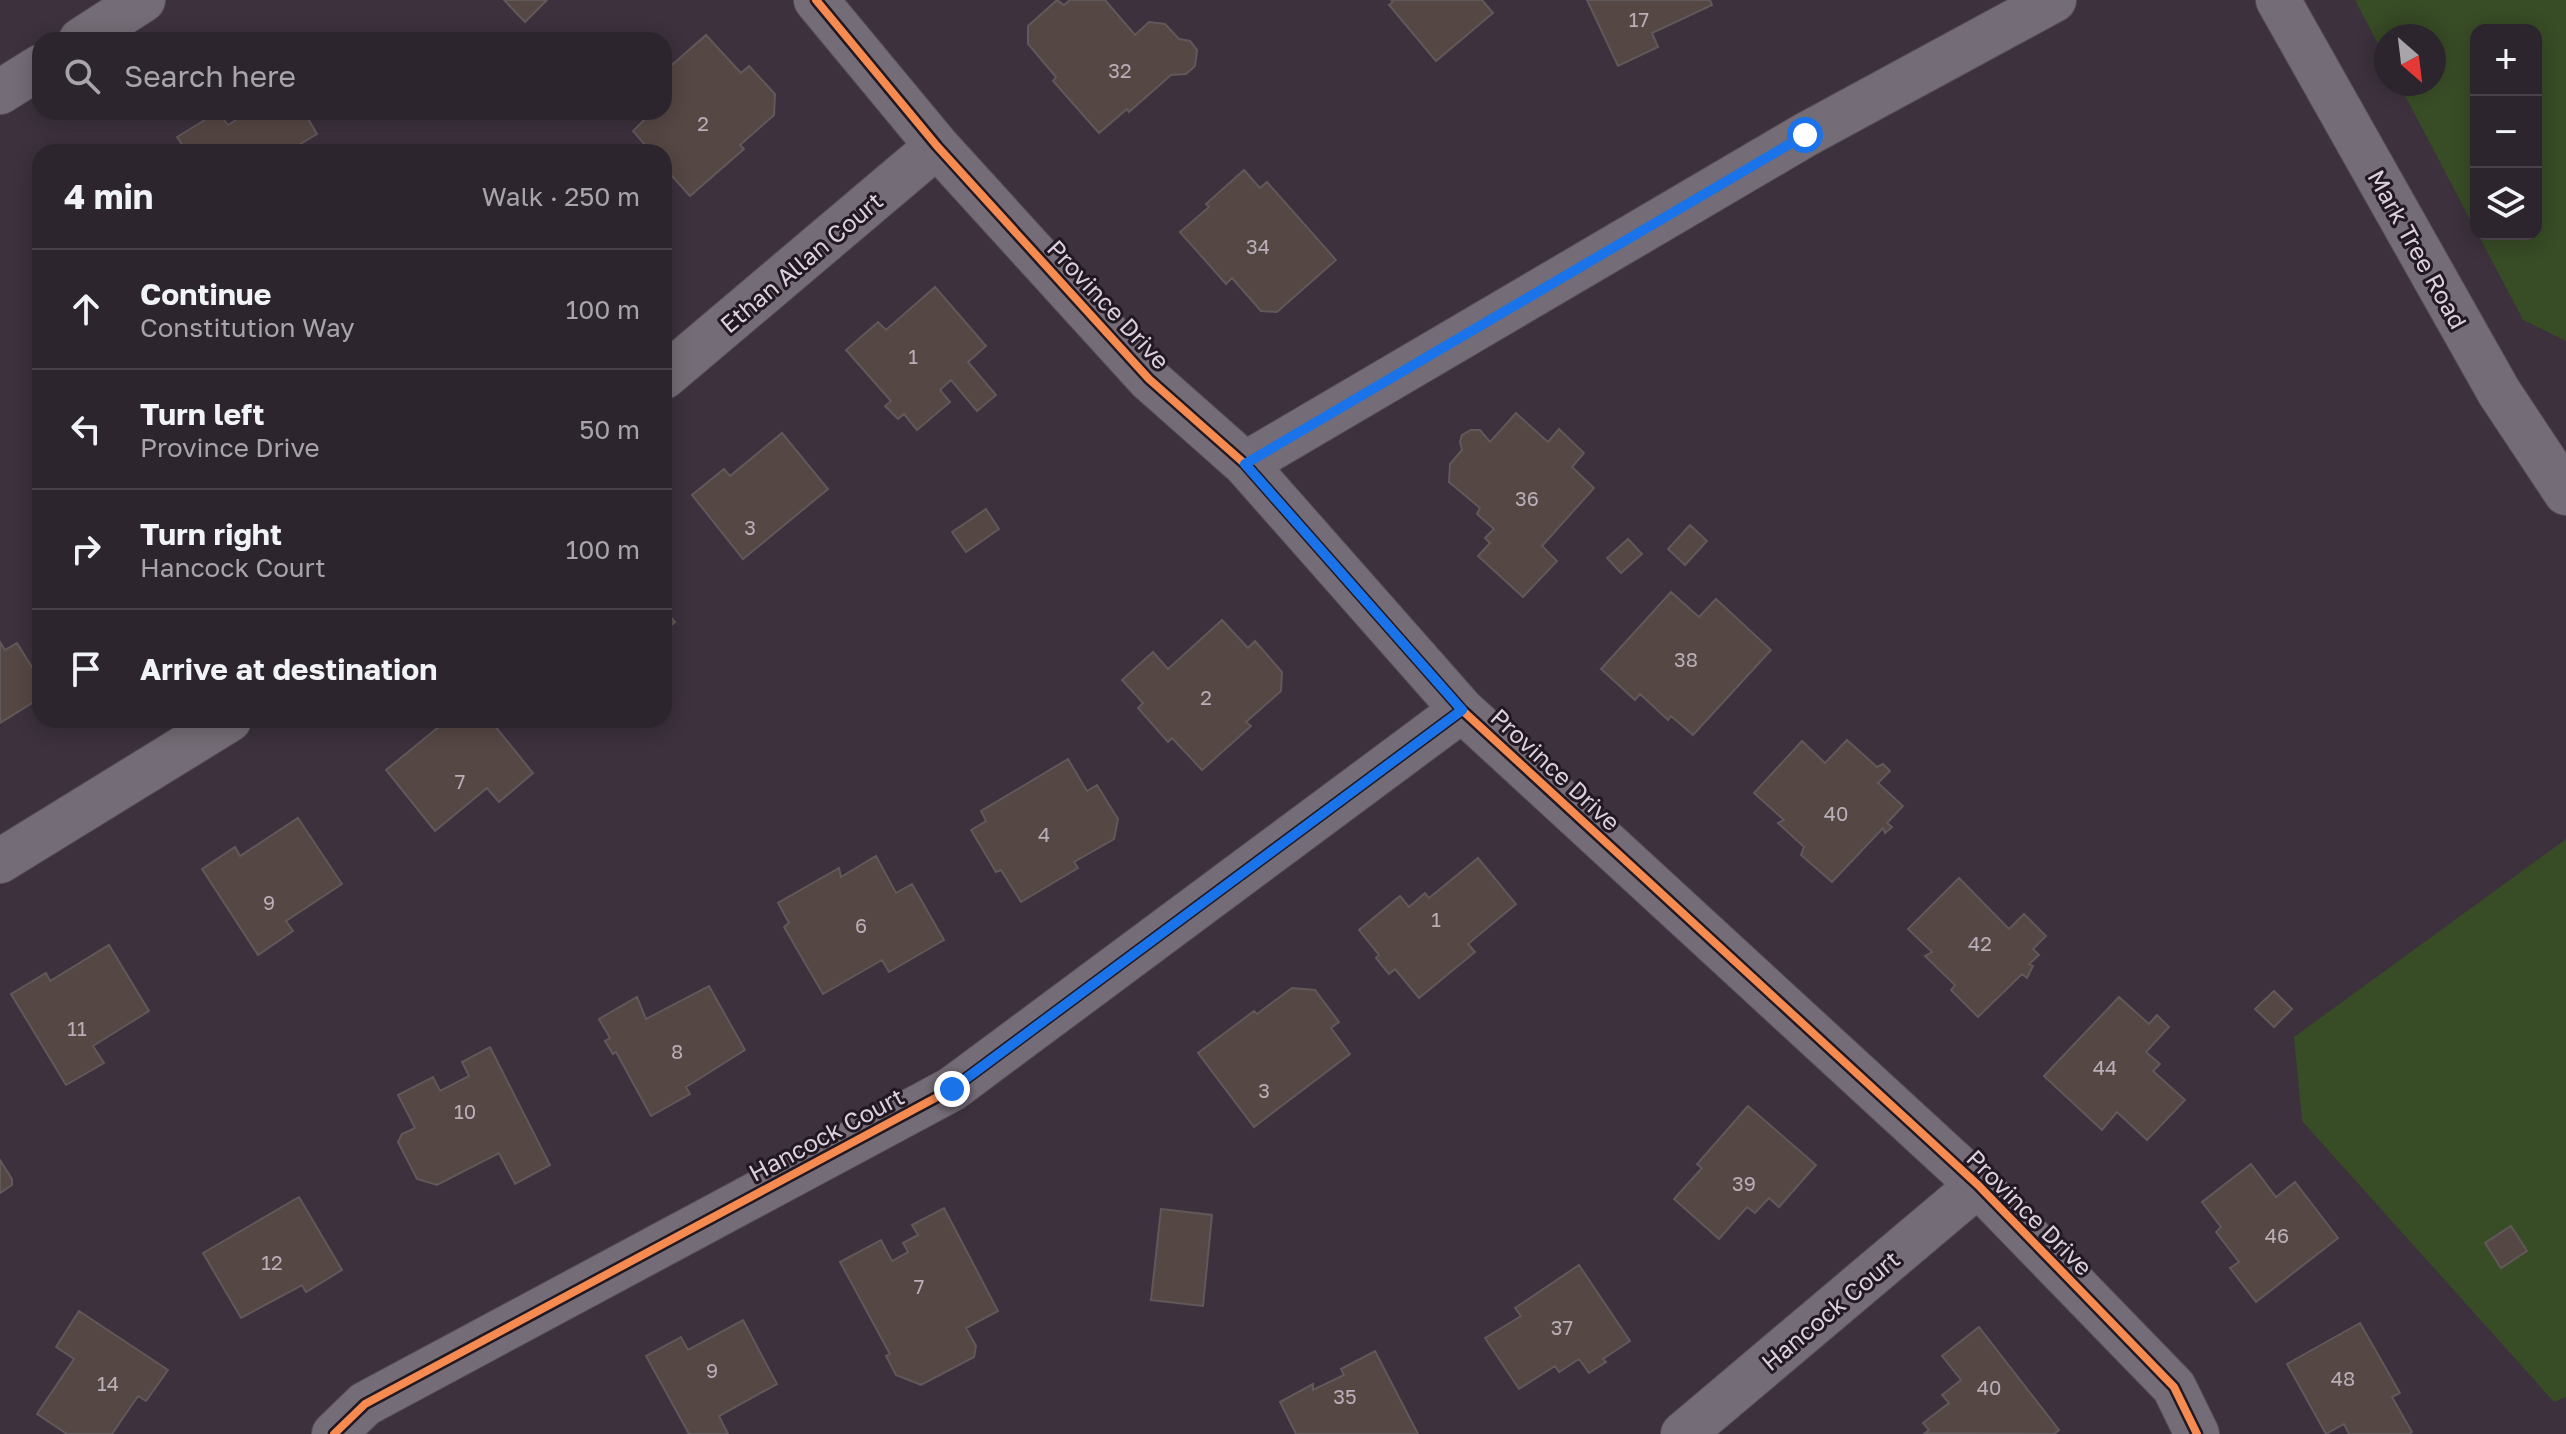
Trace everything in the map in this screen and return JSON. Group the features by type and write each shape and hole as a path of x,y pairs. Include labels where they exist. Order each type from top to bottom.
{"street":[{"path":"93,32 143,0"},
{"name":"Province Drive","path":"816,0 937,146 1149,379 1245,464 1462,710 1978,1185 2174,1387 2197,1434"},
{"path":"1245,464 1805,135 2054,0"},
{"name":"Mark Tree Road","path":"2278,0 2499,392 2566,493"},
{"path":"0,92 32,72"},
{"name":"Ethan Allan Court","path":"672,370 937,146"},
{"name":"Hancock Court","path":"334,1434 365,1404 952,1089 1462,710"},
{"path":"0,861 216,728"},
{"name":"Hancock Court","path":"1683,1434 1978,1185"}],"green space":[{"path":"2355,0 2566,0 2566,341 2523,320 2481,240 2542,240 2542,24 2470,24 2470,220 2405,96 2446,96 2446,24 2374,24 2374,36"},
{"path":"2566,839 2566,1397 2554,1402 2302,1121 2294,1037"}],"building":[{"path":"504,0 547,0 525,22"},
{"path":"1057,0 1064,5 1070,0 1105,0 1135,35 1149,22 1165,24 1179,39 1190,41 1197,50 1195,66 1186,74 1171,75 1129,112 1127,109 1099,133 1053,81 1056,77 1028,44 1028,26"},
{"path":"1391,0 1482,0 1493,13 1436,61 1389,5 1393,2"},
{"path":"1587,0 1710,0 1712,5 1652,33 1658,47 1618,66"},
{"path":"706,35 741,73 749,66 775,94 774,115 740,145 744,149 690,196 672,176 672,144 644,144 633,131 644,120 672,120 672,65"},
{"path":"205,120 224,120 228,125 236,120 309,120 317,134 300,144 182,144 177,137"},
{"path":"1244,170 1260,188 1267,182 1336,260 1277,312 1261,311 1232,278 1226,284 1180,232"},
{"path":"935,287 986,346 968,362 996,395 977,411 951,380 940,390 950,402 917,430 904,414 898,419 885,406 891,401 846,350 878,322 886,330"},
{"path":"1516,413 1548,442 1559,429 1584,453 1572,467 1594,488 1542,546 1557,561 1523,597 1478,556 1490,543 1485,538 1494,529 1477,514 1480,508 1449,482 1450,464 1462,450 1462,435 1471,430 1480,430 1490,442"},
{"path":"782,433 828,489 743,559 692,495 724,469 730,476"},
{"path":"986,509 999,529 966,552 952,532"},
{"path":"1690,525 1707,541 1685,565 1668,549"},
{"path":"1628,539 1642,554 1621,573 1607,558"},
{"path":"1671,592 1699,617 1716,599 1771,650 1693,735 1671,716 1668,720 1640,694 1635,700 1601,669"},
{"path":"1222,620 1248,648 1255,641 1282,672 1281,691 1246,722 1251,726 1202,770 1172,738 1168,742 1138,708 1143,703 1122,680 1153,652 1168,669"},
{"path":"0,642 5,650 17,643 32,667 32,703 0,723"},
{"path":"437,728 496,728 533,773 499,802 487,788 435,831 386,770"},
{"path":"1847,740 1877,767 1883,764 1890,771 1878,783 1903,806 1887,823 1892,827 1885,833 1883,828 1832,882 1801,855 1804,847 1778,823 1784,820 1754,793 1802,741 1825,763"},
{"path":"1068,759 1087,791 1097,785 1118,819 1114,839 1074,862 1078,868 1021,902 1001,870 996,872 971,830 986,821 981,811"},
{"path":"298,818 342,884 286,921 293,931 258,955 202,869 235,847 240,856"},
{"path":"876,856 896,893 912,884 944,940 889,972 882,960 823,994 784,927 789,923 778,903 839,868 841,877"},
{"path":"1478,858 1516,904 1468,944 1475,952 1419,998 1395,969 1389,974 1376,958 1379,955 1359,930 1400,896 1409,907 1425,893 1429,898"},
{"path":"1959,878 2009,929 2024,914 2046,936 2033,949 2039,955 2029,964 2033,966 2027,978 2022,974 1978,1017 1951,990 1955,985 1925,956 1932,952 1908,929"},
{"path":"109,945 149,1011 93,1046 104,1063 66,1085 11,994 46,973 50,981"},
{"path":"709,986 745,1050 686,1087 690,1094 651,1116 616,1052 613,1054 605,1041 610,1038 599,1019 637,997 646,1019"},
{"path":"1292,988 1315,990 1339,1022 1331,1028 1350,1054 1254,1127 1198,1053 1254,1011 1257,1014"},
{"path":"2274,991 2292,1009 2274,1027 2255,1009"},
{"path":"2119,997 2149,1024 2157,1015 2169,1027 2146,1052 2160,1064 2153,1071 2185,1100 2147,1140 2117,1112 2102,1130 2044,1076"},
{"path":"490,1047 550,1165 515,1184 499,1153 437,1185 417,1179 398,1142 402,1134 415,1128 398,1095 433,1077 440,1091 469,1076 462,1062"},
{"path":"1748,1106 1816,1165 1779,1207 1769,1198 1755,1213 1747,1207 1719,1239 1674,1199 1702,1168 1697,1164"},
{"path":"0,1160 12,1179 12,1185 0,1193"},
{"path":"2251,1164 2276,1197 2295,1182 2338,1238 2256,1302 2230,1268 2239,1262 2216,1232 2221,1227 2202,1202"},
{"path":"299,1197 342,1270 306,1292 302,1285 241,1318 203,1253"},
{"path":"944,1208 998,1311 966,1328 976,1346 974,1357 921,1385 896,1375 886,1356 890,1354 840,1262 881,1240 892,1261 908,1252 903,1243 918,1235 912,1225"},
{"path":"1161,1209 1212,1215 1203,1306 1151,1300"},
{"path":"2511,1226 2527,1251 2501,1268 2485,1243"},
{"path":"1579,1265 1630,1341 1603,1359 1606,1362 1589,1373 1579,1359 1559,1372 1555,1366 1519,1389 1485,1338 1521,1316 1515,1308"},
{"path":"79,1311 168,1370 146,1401 138,1396 112,1434 67,1434 37,1414 74,1359 56,1347"},
{"path":"743,1320 777,1384 719,1416 728,1434 689,1434 646,1356 681,1337 688,1350"},
{"path":"2360,1323 2400,1393 2392,1397 2412,1432 2409,1434 2349,1434 2344,1424 2326,1434 2287,1364"},
{"path":"1979,1327 2059,1430 2054,1434 1925,1433 1929,1430 1923,1423 1949,1403 1942,1395 1961,1380 1942,1356"},
{"path":"1375,1351 1418,1434 1296,1434 1280,1402 1313,1384 1313,1390 1344,1375 1341,1369"}],"cycle path":[{"path":"816,0 937,146 1149,379 1245,464 1462,710 1978,1185 2174,1387 2197,1434"},
{"path":"334,1434 365,1404 952,1089 1462,710"}],"route":[{"path":"952,1089 1462,710 1245,464 1805,135"}]}
